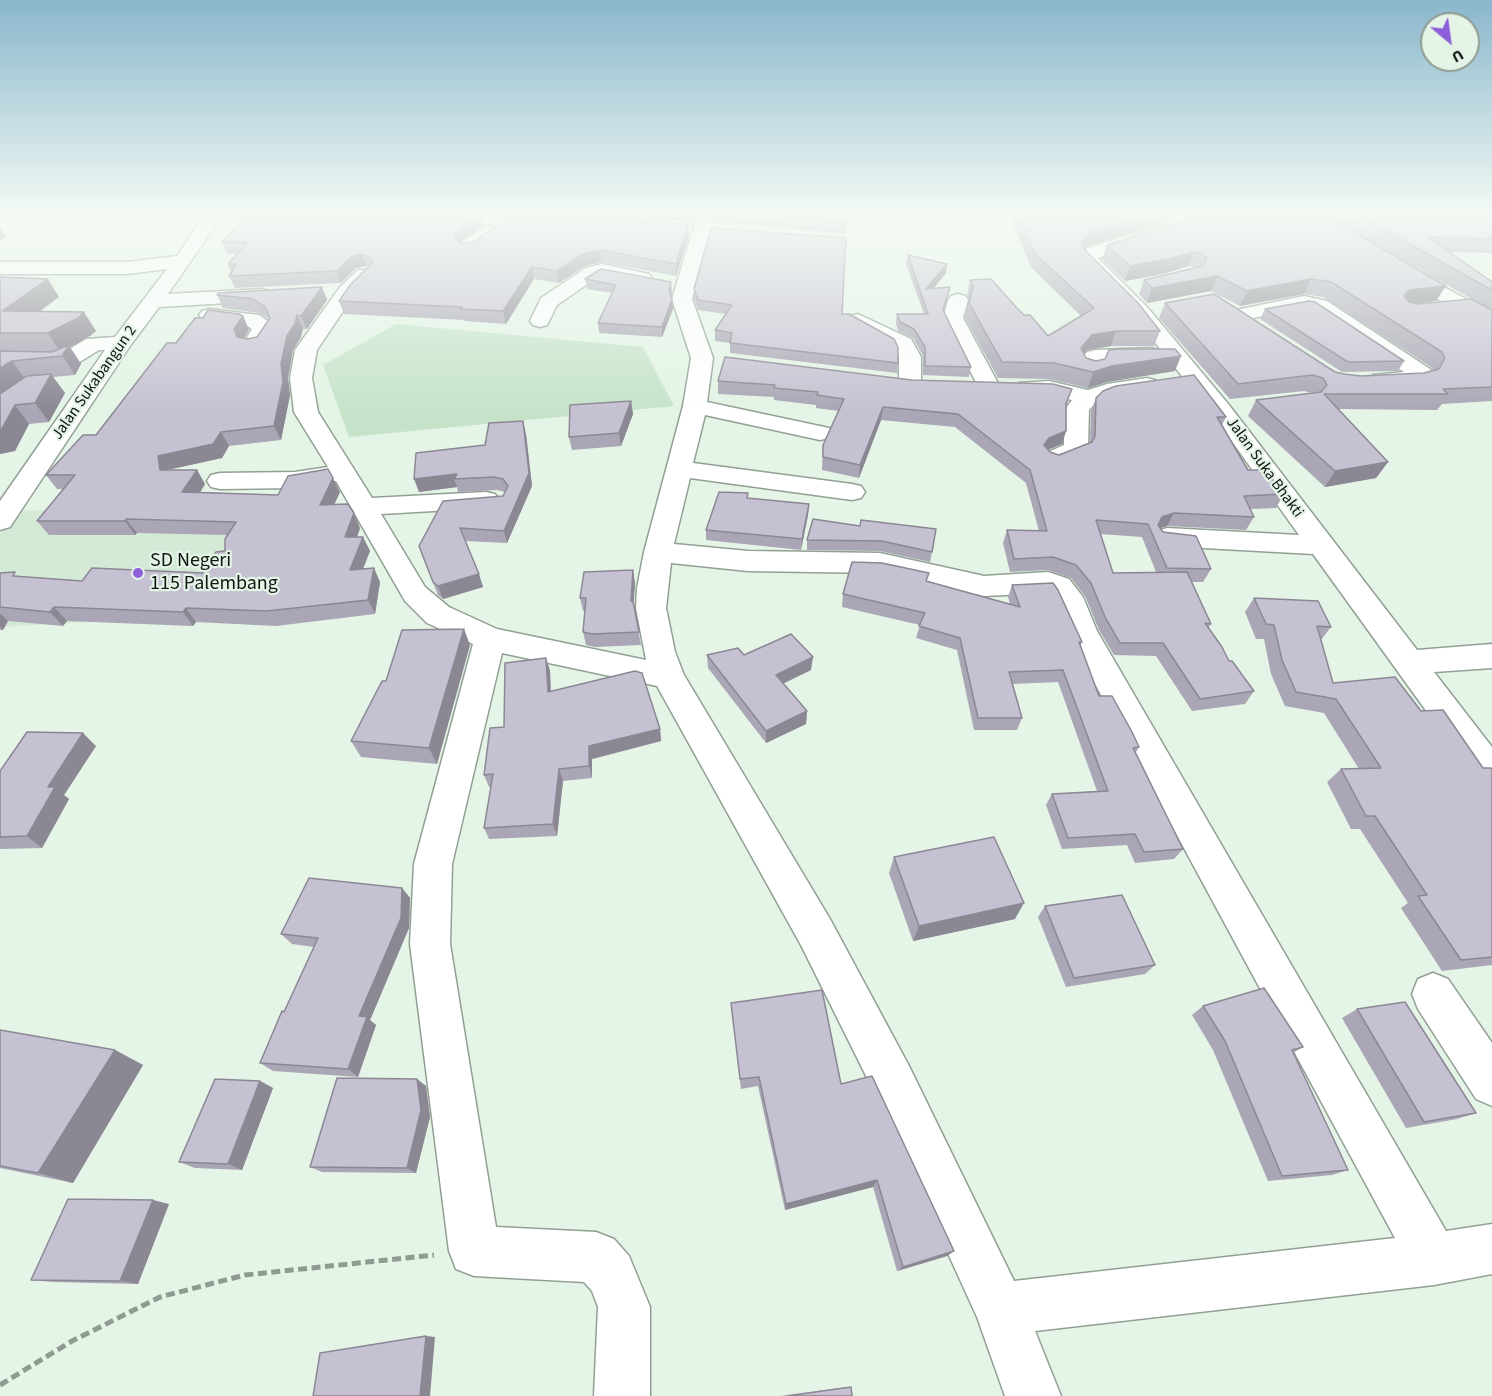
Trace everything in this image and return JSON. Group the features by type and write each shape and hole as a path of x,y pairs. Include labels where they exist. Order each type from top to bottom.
{"street":[{"name":"Jalan Sukabangun 2","path":"0,521 83,382 121,343 168,281"},
{"path":"540,321 548,302 578,281"},
{"path":"660,281 669,283 682,299 714,359 695,406 658,552 651,608 658,652 668,676 816,933 893,1082 1000,1309 1033,1396"},
{"name":"Jalan Suka Bhakti","path":"1120,281 1131,288 1153,310 1177,355 1193,378 1221,410 1277,483 1320,545 1492,774"},
{"path":"1421,281 1492,322"},
{"path":"346,286 306,350 301,378 306,412 410,585 427,606 455,624 490,639 668,676"},
{"path":"149,307 279,294"},
{"path":"958,300 953,318 989,387"},
{"path":"1266,334 1229,310 1304,302 1316,303 1422,375 1417,378 1361,381"},
{"path":"1427,309 1465,306"},
{"path":"149,307 249,318 262,326 254,344"},
{"path":"858,320 903,344 910,357 910,383"},
{"path":"0,360 65,361 94,344 121,343"},
{"path":"1091,368 1089,363 1095,357 1177,355"},
{"path":"1055,458 1076,449 1078,408 1089,397 1107,391 1193,378"},
{"path":"960,387 1049,388 1089,397"},
{"path":"695,406 820,433"},
{"path":"1221,410 1250,406"},
{"path":"680,469 852,492"},
{"path":"220,481 295,480 344,472"},
{"path":"364,507 496,500"},
{"path":"1167,537 1320,545"},
{"path":"658,552 748,561 880,563 984,586 1048,582 1059,586 1068,597 1082,632 1434,1259"},
{"path":"490,639 433,864 430,932 474,1251 596,1257 611,1274 624,1308 622,1396"},
{"path":"1410,662 1492,656"},
{"path":"1433,994 1492,1083"},
{"path":"1000,1309 1434,1259 1492,1249"}],"path":[{"path":"0,1385 72,1341 160,1297 245,1275 474,1251"}],"shaded area":[{"path":"396,324 643,347 674,406 349,437 323,365"},
{"name":"SD Negeri 115 Palembang","path":"306,503 258,612 0,627 0,534 16,511"}],"building":[{"path":"0,281 45,281 2,311 84,312 78,318 48,333 0,333"},
{"path":"354,281 523,281 503,311 339,301"},
{"path":"596,281 671,282 669,290 672,299 662,327 598,323 616,285"},
{"path":"696,281 844,281 842,314 849,314 894,339 898,347 898,363 730,343 732,333 715,330 732,305 698,300 694,289"},
{"path":"917,281 933,281 926,289 950,287 943,310 971,367 925,366 925,347 914,329 900,322 897,314 928,314"},
{"path":"971,281 993,281 1024,315 1030,315 1048,336 1094,308 1065,281 1116,281 1138,303 1160,331 1116,331 1092,335 1081,348 1086,358 1096,361 1105,359 1109,350 1117,349 1175,349 1181,356 1112,366 1093,372 1054,363 1002,362 969,303 973,286"},
{"path":"1145,281 1189,281 1152,288"},
{"path":"1227,281 1300,281 1247,291"},
{"path":"1325,281 1438,281 1446,286 1409,290 1404,296 1409,302 1417,304 1471,299 1492,310 1492,387 1443,389 1448,394 1324,394 1388,462 1335,471 1256,400 1321,392 1327,385 1323,378 1312,375 1238,384 1165,303 1214,294 1335,372 1361,376 1424,373 1439,369 1445,358 1442,352 1331,282"},
{"path":"1476,281 1491,281 1492,290"},
{"path":"322,287 301,316 297,315 295,324 287,336 281,364 283,382 274,426 221,432 213,444 158,456 160,470 197,470 182,492 278,495 288,476 328,469 333,478 320,505 348,504 354,513 345,537 363,537 350,570 374,568 368,600 267,611 186,608 183,612 54,607 50,612 0,607 0,573 15,572 13,576 82,581 92,568 203,573 216,552 225,551 225,539 236,522 126,519 125,521 37,521 75,475 46,475 83,435 96,435 167,343 176,343 195,318 203,318 208,310 239,314 243,316 234,329 237,337 247,339 257,337 270,318 265,307 253,299 217,295 218,293"},
{"path":"1309,301 1315,302 1404,361 1348,362 1265,309"},
{"path":"69,345 62,356 12,361 0,368 0,351 52,352"},
{"path":"725,357 912,380 1053,384 1072,389 1066,403 1066,431 1049,438 1044,445 1050,452 1059,455 1092,442 1095,436 1096,398 1103,391 1116,386 1194,375 1226,417 1217,417 1248,470 1265,470 1284,494 1244,496 1254,517 1174,513 1162,517 1158,525 1163,532 1196,536 1211,569 1167,568 1148,524 1096,520 1113,573 1187,572 1211,624 1205,623 1229,661 1232,661 1254,691 1200,699 1163,643 1120,643 1105,617 1091,583 1076,565 1053,557 1014,559 1007,530 1047,531 1030,470 958,414 883,407 860,465 823,457 823,445 844,399 817,395 818,392 774,388 775,385 718,381"},
{"path":"51,374 35,403 15,405 0,432 0,394 27,376"},
{"path":"631,401 619,433 569,437 570,405"},
{"path":"523,421 529,473 504,531 460,528 479,574 438,586 433,582 419,546 443,501 503,496 508,486 503,479 494,477 454,479 457,474 414,479 416,453 485,445 489,423"},
{"path":"719,492 748,493 747,498 809,504 802,539 706,530"},
{"path":"813,519 860,526 861,520 936,529 932,552 882,541 807,540"},
{"path":"852,562 882,563 929,573 926,581 1020,607 1012,585 1053,583 1082,642 1079,642 1099,696 1112,696 1132,732 1139,747 1133,748 1183,849 1144,852 1135,834 1068,838 1052,794 1108,791 1063,670 1009,672 1022,718 978,718 960,638 919,626 925,613 843,594"},
{"path":"633,570 631,601 633,601 639,632 592,634 583,632 586,598 580,598 584,572"},
{"path":"1254,598 1318,601 1331,627 1317,626 1333,683 1395,677 1421,711 1443,710 1483,768 1492,769 1492,957 1461,960 1418,896 1427,895 1375,816 1366,816 1341,769 1381,768 1336,699 1296,692 1282,660 1274,625 1266,624"},
{"path":"464,629 429,748 351,741 382,681 386,681 402,630"},
{"path":"791,634 813,657 776,675 807,711 766,731 707,655 738,648 744,655"},
{"path":"546,658 548,692 635,671 642,673 660,729 589,746 589,766 559,769 553,824 484,828 493,774 484,775 490,728 504,727 505,663"},
{"path":"27,732 83,733 48,787 55,787 27,836 0,837 0,771"},
{"path":"994,837 1024,903 919,926 894,857"},
{"path":"309,878 402,888 401,918 359,1016 367,1017 348,1069 260,1063 282,1011 284,1012 318,938 281,934"},
{"path":"1122,895 1155,965 1074,978 1045,906"},
{"path":"1264,988 1303,1047 1292,1050 1348,1170 1282,1176 1225,1041 1203,1006"},
{"path":"822,990 841,1084 872,1076 954,1251 903,1267 877,1180 786,1204 759,1077 740,1079 731,1003"},
{"path":"1405,1002 1476,1113 1424,1122 1357,1009"},
{"path":"0,1030 115,1050 38,1173 0,1166"},
{"path":"337,1078 417,1079 421,1110 407,1168 310,1167"},
{"path":"215,1079 260,1081 228,1164 179,1162"},
{"path":"68,1199 153,1200 120,1281 31,1280"},
{"path":"426,1336 420,1396 313,1396 320,1353"},
{"path":"851,1387 852,1396 787,1396"}],"place":[{"name":"SD Negeri 115 Palembang","path":"138,573"}]}
